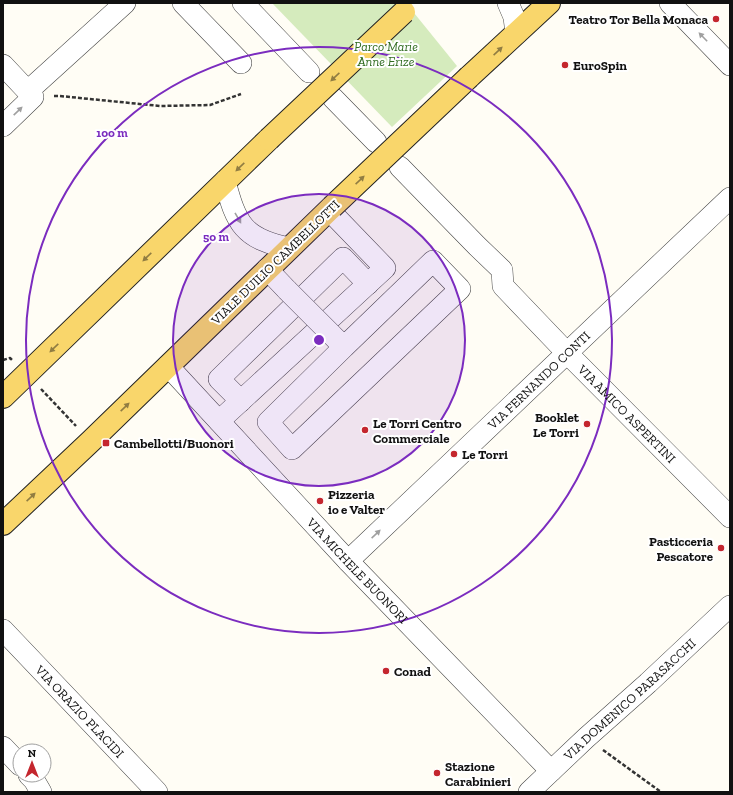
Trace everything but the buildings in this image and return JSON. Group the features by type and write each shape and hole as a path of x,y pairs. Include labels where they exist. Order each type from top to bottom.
{"main road":[{"name":"VIALE DUILIO CAMBELLOTTI","path":"3,524 330,208 549,3"},
{"path":"3,397 225,181 409,8"}],"street":[{"path":"3,126 31,94 125,3"},
{"path":"183,3 241,63"},
{"path":"243,3 309,72"},
{"path":"508,3 514,17 516,34"},
{"path":"670,3 730,65"},
{"path":"3,65 31,94"},
{"path":"333,98 376,142"},
{"name":"VIA AMICO ASPERTINI","path":"400,167 502,270 503,286 567,353 730,517"},
{"path":"225,181 233,208 244,227 250,233 270,244 289,248"},
{"name":"VIA FERNANDO CONTI","path":"348,561 730,198"},
{"path":"219,421 386,268 330,208"},
{"path":"241,401 219,379 343,258 368,284"},
{"path":"433,260 460,289 292,449 268,422 337,341 433,260"},
{"path":"267,269 337,341"},
{"name":"VIA MICHELE BUONORI","path":"168,366 348,561 551,771"},
{"name":"VIA DOMENICO PARASACCHI","path":"529,792 586,738 648,684 730,606"},
{"name":"VIA ORAZIO PLACIDI","path":"3,630 157,792"},
{"path":"3,747 12,757"},
{"path":"36,783 41,792"}],"path":[{"path":"31,94 160,106 210,105 241,94"},
{"path":"39,387 77,427"},
{"path":"586,738 661,792"}],"green space":[{"name":"Parco Marie Anne Erize","path":"272,3 406,3 457,66 392,127"}],"place":[{"name":"Teatro Tor Bella Monaca","path":"716,19"},
{"name":"EuroSpin","path":"565,65"},
{"name":"Booklet Le Torri","path":"587,424"},
{"name":"Le Torri Centro Commerciale","path":"365,430"},
{"name":"Cambellotti/Buonori","path":"106,443"},
{"name":"Le Torri","path":"454,454"},
{"name":"Pizzeria io e Valter","path":"320,501"},
{"name":"Pasticceria Pescatore","path":"721,548"},
{"name":"Conad","path":"386,671"},
{"name":"Stazione Carabinieri","path":"437,773"}]}
